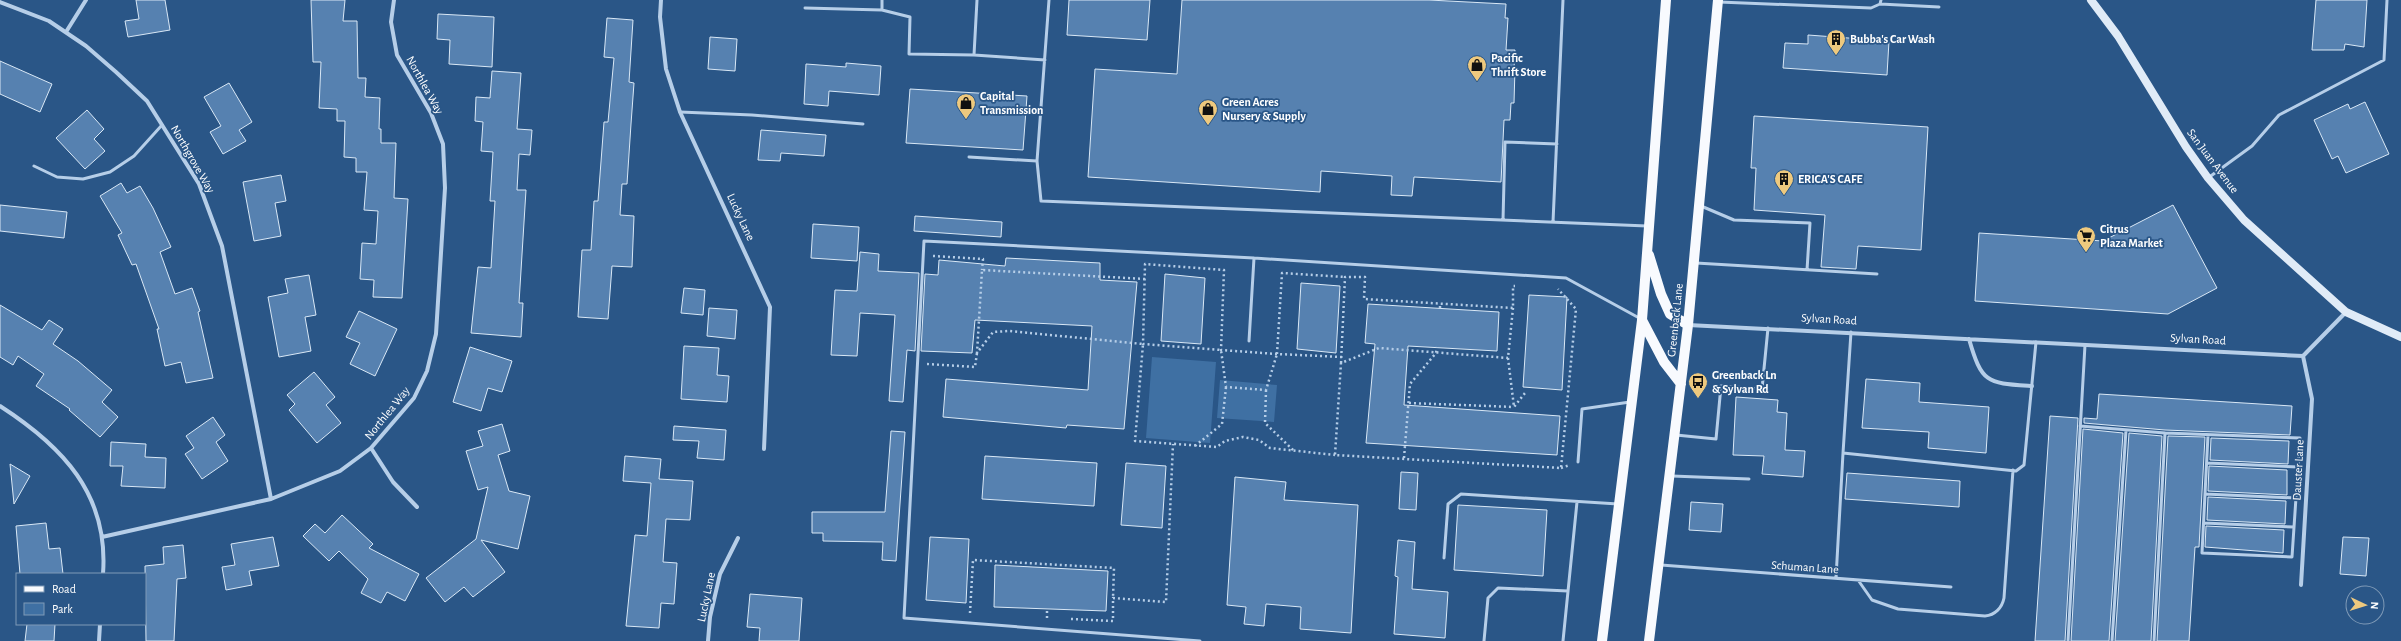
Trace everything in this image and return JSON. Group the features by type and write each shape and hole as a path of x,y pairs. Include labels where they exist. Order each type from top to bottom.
{"main road":[{"path":"1602,641 1634,402 1648,249 1666,0"},
{"name":"San Juan Avenue","path":"2091,0 2118,36 2186,147 2208,178 2244,220 2346,312"},
{"name":"Greenback Lane","path":"1648,641 1688,325 1718,1"},
{"path":"1648,249 1661,294 1670,314 1688,325"},
{"path":"2346,312 2401,337"},
{"path":"1642,320 1664,362 1681,384"}],"street":[{"path":"66,32 86,0"},
{"name":"Northlea Way","path":"102,537 271,499 340,471 371,448 414,398 428,371 436,334 445,188 442,144 431,113 397,55 391,22 394,0"},
{"name":"Lucky Lane","path":"661,0 660,17 666,70 680,112 770,306 764,449"},
{"name":"Northgrove Way","path":"0,2 48,21 66,32 116,72 147,101 199,184 222,246 271,499"},
{"path":"2303,356 2346,312"},
{"name":"Sylvan Road","path":"1688,325 1851,332 2303,356"},
{"path":"1969,339 1977,366 1990,380 2032,386"},
{"name":"Dauster Lane","path":"2301,585 2312,399 2303,356"},
{"path":"0,406 27,424 67,460 80,478 91,501 102,537 103,573"},
{"path":"371,448 393,482 417,507"},
{"name":"Lucky Lane","path":"708,641 710,617 720,574 738,538"},
{"path":"99,641 100,625"}],"lane":[{"path":"882,0 882,10"},
{"path":"974,55 977,0"},
{"path":"1049,0 1037,161 1041,201 1649,226"},
{"path":"1553,222 1563,0"},
{"path":"2208,178 2252,146 2279,115 2384,60 2387,0"},
{"path":"1718,1 1871,8 1880,2 1939,7"},
{"path":"805,8 882,10 910,17 909,54 974,55 1045,60"},
{"path":"680,112 752,115 863,124"},
{"path":"34,166 57,177 83,179 110,172 134,156 162,125"},
{"path":"1503,220 1505,142 1557,144"},
{"path":"969,157 1037,161"},
{"path":"1700,206 1734,220 1810,223 1807,270"},
{"path":"1200,641 904,618 924,241 1254,258 1566,278 1642,320"},
{"path":"1249,341 1254,258"},
{"path":"1694,262 1877,274"},
{"path":"1674,435 1716,439 1721,386 1762,388 1768,328"},
{"path":"1836,578 1851,332"},
{"path":"1843,453 2013,470 2023,468 2036,342"},
{"path":"2068,641 2085,345"},
{"path":"1578,462 1582,409 1634,402"},
{"path":"2080,426 2165,434 2208,435 2300,438 2292,558 2202,553 2208,435"},
{"path":"2112,641 2126,430"},
{"path":"2154,641 2165,434"},
{"path":"2207,463 2298,466"},
{"path":"1858,580 1872,600 1898,609 1985,616 1994,613 2002,605 2004,598 2013,470"},
{"path":"1668,476 1749,479"},
{"path":"1444,558 1448,504 1461,494 1620,504"},
{"path":"2205,494 2296,498"},
{"path":"1563,641 1577,502"},
{"path":"2204,522 2294,527"},
{"name":"Schuman Lane","path":"1657,564 1951,587"},
{"path":"1484,641 1488,598 1498,588 1568,591"}],"path":[{"path":"927,357 926,364 975,367 983,258 933,256 932,264"},
{"path":"1195,446 1222,424 1226,387 1221,350 1224,270 1145,264 1143,344 1135,441 1195,446 1217,447 1225,441 1243,437 1259,440 1270,448 1293,451 1335,455 1561,468 1576,308 1558,289 1550,288"},
{"path":"982,270 1145,279"},
{"path":"1293,451 1265,423 1266,390 1277,354 1282,273 1364,277 1364,299 1513,308"},
{"path":"1335,455 1342,357 1345,276"},
{"path":"1514,407 1508,358 1513,308 1513,286 1521,286"},
{"path":"1440,303 1440,308"},
{"path":"977,353 993,332 1009,331 1143,344 1277,354 1342,357"},
{"path":"1404,458 1410,384 1436,353 1437,347"},
{"path":"1341,364 1379,348 1508,358"},
{"path":"1226,387 1266,390"},
{"path":"1514,407 1525,393"},
{"path":"1409,403 1514,407"},
{"path":"1113,598 1166,602 1173,444"},
{"path":"978,614 970,614 973,560 1050,566 1114,568 1113,621 1069,619"},
{"path":"1046,618 1047,609"},
{"path":"1039,618 1054,618"}],"green space":[{"path":"1152,357 1216,362 1210,443 1146,438"},
{"path":"1220,380 1277,385 1274,422 1217,418"}],"building":[{"path":"136,0 165,0 170,30 128,37 125,21 139,19"},
{"path":"311,0 345,0 343,21 357,21 358,78 366,78 365,97 380,98 379,129 381,129 381,143 396,143 394,198 408,199 402,298 373,297 374,280 360,279 362,243 376,244 378,211 364,210 367,172 356,172 356,158 344,157 345,121 337,121 337,109 319,108 321,62 313,62"},
{"path":"1069,0 1150,0 1147,40 1067,35"},
{"path":"1182,0 1429,0 1506,4 1505,18 1508,18 1506,50 1515,50 1515,68 1514,103 1511,103 1510,120 1504,120 1501,182 1414,177 1412,196 1391,195 1392,176 1321,171 1320,192 1088,177 1095,69 1177,74"},
{"path":"2316,0 2367,0 2364,47 2345,44 2344,50 2312,50"},
{"path":"438,14 494,17 492,67 449,64 450,40 437,39"},
{"path":"607,18 633,20 629,82 634,83 627,184 622,184 620,215 634,216 632,267 612,266 608,319 578,317 582,250 591,250 594,201 598,201 604,122 608,122 614,58 604,57"},
{"name":"Bubba's Car Wash","path":"1808,35 1889,41 1887,75 1783,68 1785,43 1808,44"},
{"path":"710,37 737,39 735,71 708,69"},
{"path":"0,61 52,84 40,112 0,94"},
{"path":"846,63 881,66 879,95 829,91 828,106 804,104 806,64 846,67"},
{"path":"492,71 521,73 517,129 532,130 530,155 519,154 517,190 526,190 519,303 523,303 521,337 471,333 478,267 491,268 495,201 490,201 493,152 481,151 483,122 475,121 476,97 490,98"},
{"path":"229,83 252,122 239,130 246,141 223,154 210,132 221,126 204,97"},
{"name":"Capital Transmission","path":"910,89 1027,96 1023,150 906,143"},
{"path":"2365,102 2389,154 2346,173 2338,156 2332,159 2314,120 2348,104 2350,109"},
{"path":"87,110 104,129 94,139 105,151 85,169 56,138"},
{"path":"1754,116 1928,127 1921,250 1858,246 1856,269 1821,267 1825,215 1754,210 1756,168 1751,168"},
{"path":"761,130 826,135 824,156 781,153 780,161 758,160"},
{"path":"281,175 286,201 275,203 281,236 254,241 243,182"},
{"path":"121,183 127,193 140,186 153,208 171,247 160,252 175,294 192,288 200,311 198,312 213,378 186,383 181,362 165,366 157,329 159,329 136,264 132,265 118,235 122,233 100,196"},
{"path":"0,205 67,212 64,238 0,231"},
{"path":"2173,205 2217,288 2168,314 1975,301 1979,233 2103,241"},
{"path":"915,216 1002,222 1001,237 914,231"},
{"path":"813,224 859,227 857,261 811,258"},
{"path":"860,252 879,254 878,271 919,273 915,351 907,350 903,402 889,401 895,315 860,313 857,356 831,355 835,290 857,291"},
{"path":"1006,258 1100,263 1100,280 1137,282 1124,429 1067,425 1066,428 943,417 946,379 1088,390 1092,326 975,320 972,353 921,351 925,274 938,275 939,260 1005,266"},
{"path":"1165,274 1205,278 1201,344 1161,341"},
{"path":"309,275 316,315 305,317 311,351 279,357 268,297 288,293 285,279"},
{"path":"1301,283 1340,286 1336,353 1297,349"},
{"path":"684,288 705,290 703,315 681,313"},
{"path":"1529,295 1567,297 1562,390 1523,387"},
{"path":"1368,304 1499,312 1497,351 1408,346 1404,405 1560,416 1557,455 1366,443 1375,344 1365,343"},
{"path":"0,305 42,330 49,320 63,329 53,344 78,361 112,390 102,402 118,417 100,437 69,410 70,409 36,386 44,374 18,356 13,365 0,357"},
{"path":"709,308 737,310 735,339 707,336"},
{"path":"359,311 397,329 375,376 350,364 360,343 346,337"},
{"path":"684,346 719,348 717,375 729,376 727,402 681,399"},
{"path":"470,347 512,361 502,392 488,388 481,411 453,402"},
{"path":"314,372 335,397 326,405 341,423 317,443 289,410 295,404 287,395"},
{"path":"1866,379 1920,383 1919,402 1989,407 1986,453 1928,448 1929,432 1862,428"},
{"path":"2099,394 2292,406 2290,435 2165,430 2084,423 2084,418 2097,419"},
{"path":"1736,397 1778,400 1777,412 1787,413 1785,450 1805,451 1803,477 1762,474 1764,456 1733,455"},
{"path":"2050,416 2078,418 2065,641 2035,641"},
{"path":"213,417 225,435 216,442 228,461 202,479 185,454 194,448 186,436"},
{"path":"502,424 510,451 498,455 509,491 530,496 518,549 481,540 505,572 473,597 464,587 445,602 426,578 476,539 488,487 478,490 466,451 483,446 478,431"},
{"path":"674,426 726,430 724,460 697,458 699,441 673,440"},
{"path":"2083,429 2123,433 2109,641 2071,641"},
{"path":"891,431 905,432 896,561 882,560 883,542 823,541 823,533 812,533 812,512 885,512"},
{"path":"2129,433 2162,436 2151,641 2115,641"},
{"path":"2168,436 2205,437 2199,547 2195,547 2189,641 2157,641"},
{"path":"2211,438 2289,441 2288,464 2210,460"},
{"path":"111,442 146,444 145,457 166,458 165,488 121,486 123,466 110,466"},
{"path":"625,456 661,459 659,479 693,481 690,520 666,519 663,562 677,563 674,604 661,603 659,628 626,626 635,535 647,536 651,483 623,481"},
{"path":"985,456 1097,463 1094,506 982,499"},
{"path":"1126,463 1166,466 1162,528 1121,525"},
{"path":"10,464 30,476 14,504"},
{"path":"2209,466 2287,470 2287,495 2208,491"},
{"path":"1401,472 1418,473 1416,510 1399,509"},
{"path":"1847,473 1960,481 1959,507 1845,499"},
{"path":"1235,477 1286,482 1284,500 1358,505 1351,633 1300,629 1301,607 1266,604 1264,626 1244,624 1246,607 1227,605"},
{"path":"2208,497 2286,501 2285,524 2207,520"},
{"path":"1691,502 1723,504 1721,532 1689,530"},
{"path":"1458,505 1547,510 1543,576 1454,570"},
{"path":"342,515 373,544 369,548 419,574 405,601 387,592 381,603 361,593 368,579 339,551 329,561 303,536 315,524 325,533"},
{"path":"46,523 49,549 60,548 63,573 20,573 16,526"},
{"path":"2206,526 2284,530 2283,553 2205,547"},
{"path":"273,537 279,566 249,571 252,585 226,590 222,567 235,565 231,544"},
{"path":"930,537 969,539 966,603 926,600"},
{"path":"2343,537 2369,538 2366,576 2340,574"},
{"path":"1398,540 1415,542 1412,589 1448,592 1445,638 1394,634 1398,577 1395,576"},
{"path":"183,545 186,578 177,579 174,641 146,641 145,566 164,564 163,547"},
{"path":"995,565 1108,571 1106,611 994,607"},
{"path":"750,594 802,598 799,641 759,641 760,628 747,627"},
{"path":"27,625 55,625 54,641 25,641"}],"place":[{"name":"Bubba's Car Wash","path":"1836,56"},
{"name":"Pacific Thrift Store","path":"1477,82"},
{"name":"Capital Transmission","path":"966,120"},
{"name":"Green Acres Nursery & Supply","path":"1208,126"},
{"name":"ERICA'S CAFE","path":"1784,196"},
{"name":"Citrus Plaza Market","path":"2086,253"},
{"name":"Greenback Ln & Sylvan Rd","path":"1698,399"}]}
